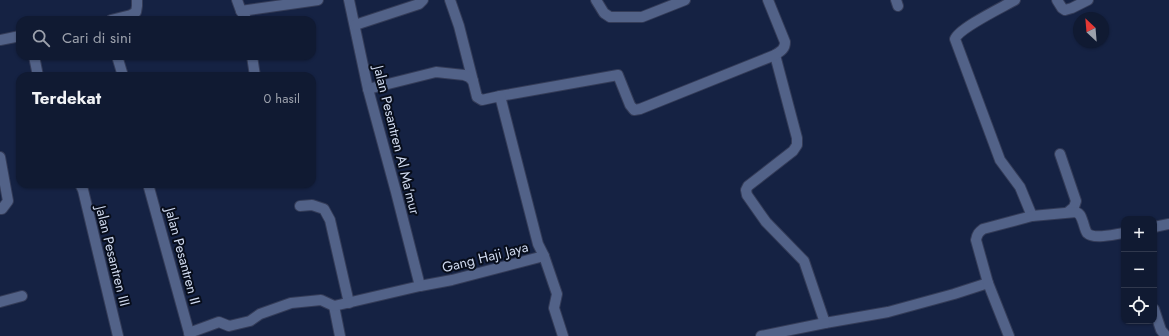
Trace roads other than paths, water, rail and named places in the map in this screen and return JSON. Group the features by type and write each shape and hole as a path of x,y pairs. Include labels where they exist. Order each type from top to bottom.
{"street":[{"path":"127,16 136,12 137,0"},
{"path":"237,0 241,11 245,16"},
{"path":"241,11 318,0"},
{"name":"Jalan Pesantren Al Ma'mur","path":"349,0 368,89 420,286"},
{"path":"355,25 420,4 422,0"},
{"path":"450,0 459,26 477,97 482,100 618,76 630,105 634,110 640,109 783,51 785,42 768,0"},
{"path":"596,0 604,13 610,17 642,17 685,0"},
{"path":"1015,0 972,24 958,34 955,39 1000,160 1020,187 1032,216"},
{"path":"1057,0 1065,10 1088,0"},
{"path":"0,40 16,37"},
{"path":"775,55 797,138 797,145 793,150 748,186 746,190 747,195 766,222 804,261 826,323"},
{"path":"35,60 37,72"},
{"path":"118,60 122,72"},
{"path":"253,60 254,72"},
{"path":"368,89 436,72 464,75 473,81"},
{"name":"Gang Haji Jaya","path":"334,306 452,280 544,256 538,244 500,96"},
{"path":"1060,154 1076,201 1075,206 1068,212"},
{"path":"0,157 8,201 2,209 0,209"},
{"name":"Jalan Pesantren III","path":"81,188 118,336"},
{"name":"Jalan Pesantren II","path":"149,188 190,334"},
{"path":"300,206 312,206 324,209 330,220 349,303"},
{"path":"1009,336 988,283 976,240 979,232 983,229 1032,216 1078,212 1081,216 1086,232 1092,237 1121,233"},
{"path":"1157,226 1169,224"},
{"path":"544,256 557,294 554,308 563,336"},
{"path":"761,336 888,312 988,283"},
{"path":"0,302 22,296"},
{"path":"190,334 219,322 229,326 250,321 260,314 291,303 321,300 334,306 340,336"},
{"path":"1157,318 1161,330 1166,336"}]}
